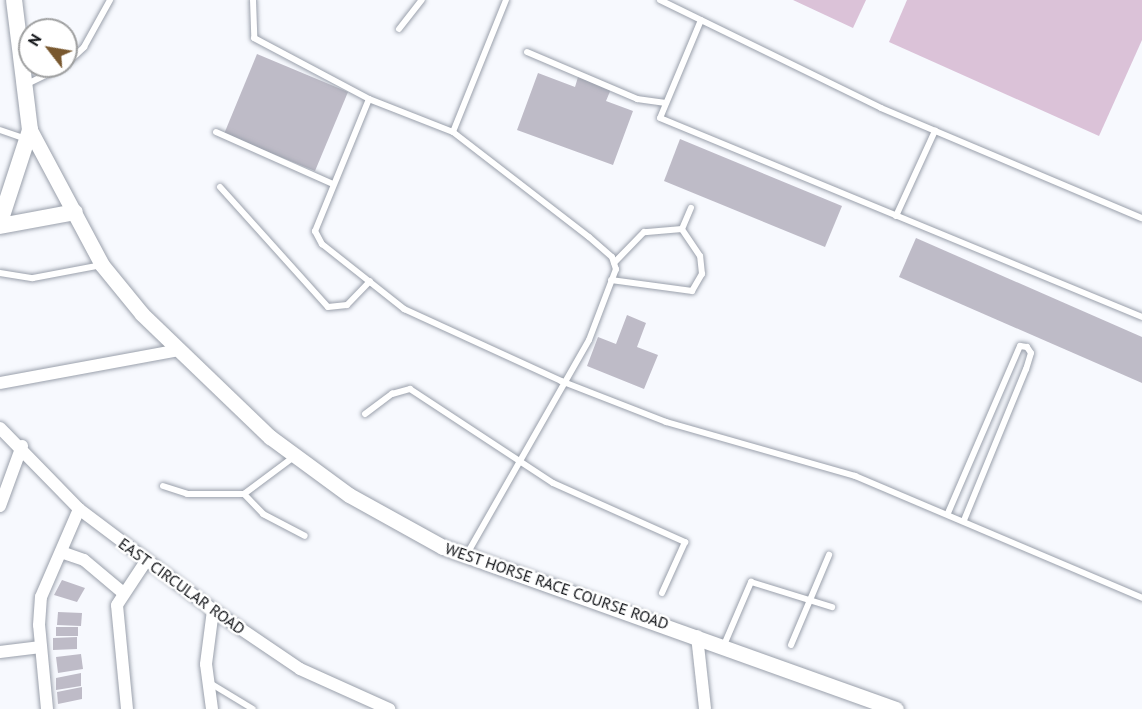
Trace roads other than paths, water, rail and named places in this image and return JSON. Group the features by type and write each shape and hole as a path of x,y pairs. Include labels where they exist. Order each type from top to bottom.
{"main road":[{"path":"14,0 27,84 29,134 0,224 75,212"}],"street":[{"name":"WEST HORSE RACE COURSE ROAD","path":"29,134 75,212 102,264 174,351 296,456 349,495 443,547 724,645 896,709"},
{"path":"0,383 174,351"},
{"name":"EAST CIRCULAR ROAD","path":"0,428 21,446 79,509 213,610 300,669 389,709"},
{"path":"0,506 21,446"},
{"path":"47,709 41,647 41,597 79,509"},
{"path":"61,552 84,560 122,592"},
{"path":"127,709 117,605 122,592 146,561"},
{"path":"212,709 208,683 213,610"},
{"path":"697,636 705,709"},
{"path":"0,652 41,647"}],"lane":[{"path":"78,52 84,46 110,0"},
{"path":"253,0 254,39 369,99 453,132 589,237 614,263"},
{"path":"399,29 422,0"},
{"path":"453,132 506,0"},
{"path":"660,0 935,131 1142,218"},
{"path":"701,20 660,118 1142,317"},
{"path":"526,52 638,99 666,103"},
{"path":"27,84 39,78"},
{"path":"369,99 315,231 322,244 404,309 561,381 666,422 813,461 948,513 1142,598"},
{"path":"0,130 29,134"},
{"path":"896,216 935,131"},
{"path":"216,132 333,184"},
{"path":"220,187 328,307 347,305 370,281"},
{"path":"682,229 692,208"},
{"path":"467,554 561,381 589,340 611,280 614,263 644,232 682,229"},
{"path":"611,280 692,291 702,274 700,256 682,229"},
{"path":"0,273 33,278 102,264"},
{"path":"948,513 1020,346 1027,347 1031,353 1026,369 964,520"},
{"path":"365,414 392,394 410,389 516,462 685,542 662,593"},
{"path":"163,486 187,494 244,494 296,456"},
{"path":"244,494 263,514 305,536"},
{"path":"791,645 830,555"},
{"path":"724,645 751,582 810,599 832,608"},
{"path":"208,683 253,709"}]}
